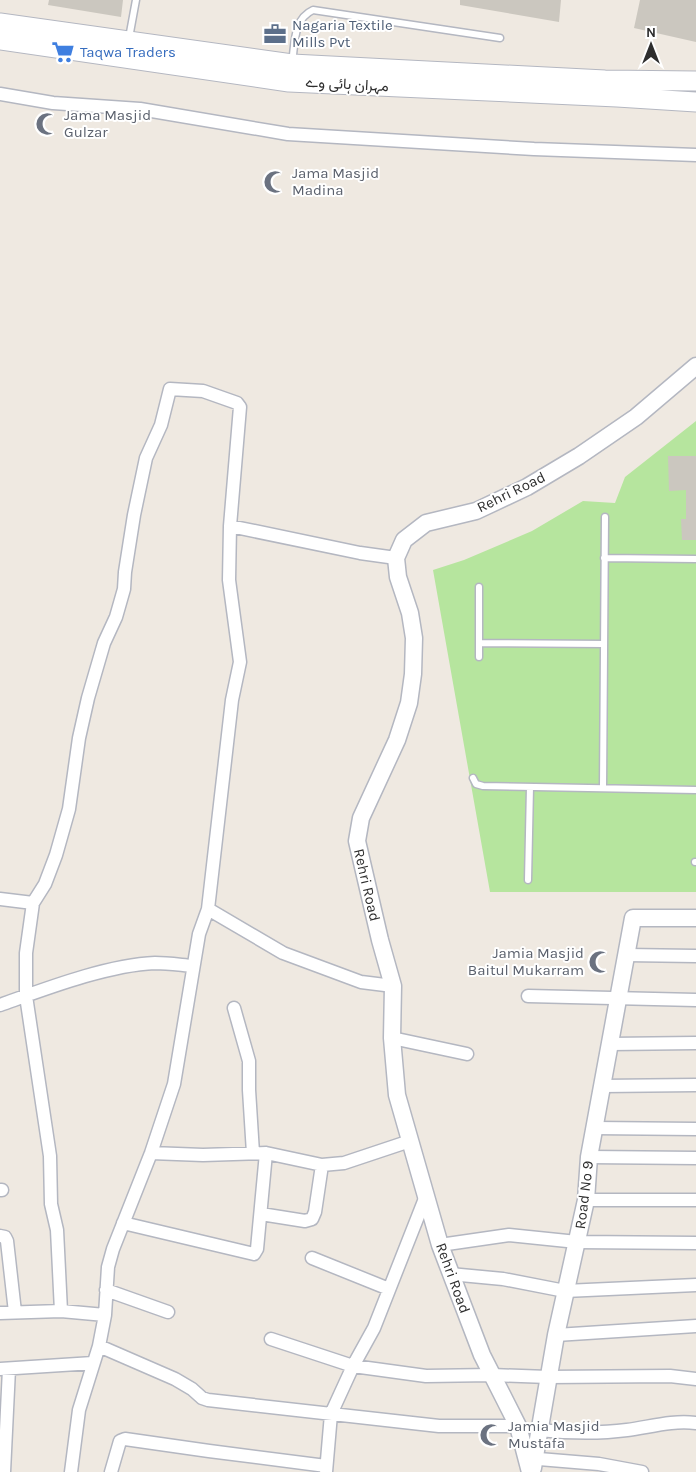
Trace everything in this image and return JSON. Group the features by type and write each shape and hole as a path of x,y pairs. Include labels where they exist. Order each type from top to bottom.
{"main road":[{"path":"0,22 129,41 291,73 696,81"},
{"name":"مہران ہائی وے","path":"0,40 291,73 696,102"}],"street":[{"path":"0,94 53,103 140,109 288,134 534,149 696,155"},
{"name":"Rehri Road","path":"531,1465 518,1426 482,1355 450,1274 397,1095 392,1038 393,986 380,940 357,841 361,818 397,740 409,703 413,674 414,638 410,613 398,577 396,558 404,540 426,523 476,511 527,487 579,456 636,417 696,366"},
{"path":"61,1311 57,1230 51,1204 50,1156 26,996 26,953 33,903 45,884 56,855 69,809 78,738 104,643 116,617 124,589 133,524 146,458 161,425 171,388 203,391 237,403 240,407 230,526 229,580 240,662 231,708 208,909 199,934 174,1084 151,1153 113,1249 108,1267 106,1315 99,1346 78,1410 71,1472"},
{"path":"230,526 360,553 396,558"},
{"path":"0,899 33,903"},
{"path":"208,909 283,953 361,982 393,986"},
{"name":"Road No 9","path":"531,1465 565,1291 586,1200 589,1157 633,918 696,918"},
{"path":"626,955 696,956"},
{"path":"0,1005 107,971 156,963 193,966"},
{"path":"528,996 696,1000"},
{"path":"234,1008 249,1061 253,1153"},
{"path":"392,1038 467,1054"},
{"path":"610,1044 696,1043"},
{"path":"602,1086 696,1085"},
{"path":"594,1128 696,1129"},
{"path":"151,1153 203,1155 266,1153 322,1165 344,1163 410,1141"},
{"path":"123,1223 254,1254 257,1249 266,1153"},
{"path":"589,1157 696,1158"},
{"path":"261,1214 306,1221 312,1218 315,1212 322,1165"},
{"path":"111,1472 120,1441 125,1439 326,1469 331,1414 353,1366 374,1328 426,1196"},
{"path":"586,1200 696,1200"},
{"path":"440,1245 509,1235 577,1242 696,1243"},
{"path":"0,1236 5,1237 7,1241 15,1312"},
{"path":"312,1258 389,1290"},
{"path":"450,1274 503,1279 565,1291 696,1285"},
{"path":"106,1290 168,1312"},
{"path":"0,1313 61,1311 106,1315"},
{"path":"556,1335 696,1326"},
{"path":"271,1339 353,1366 426,1376 670,1376 696,1379"},
{"path":"99,1346 175,1379 192,1388 202,1398 208,1400 439,1426 518,1426"},
{"path":"4,1472 4,1369 93,1363"},
{"path":"538,1430 576,1434 628,1430 667,1422 696,1423"},
{"path":"531,1465 599,1464 642,1472"}],"lane":[{"path":"129,41 136,0"},
{"path":"291,73 299,22 305,14 314,10 500,38"},
{"path":"604,517 604,788"},
{"path":"604,558 696,558"},
{"path":"479,587 479,657"},
{"path":"479,644 604,644"},
{"path":"473,778 476,784 484,786 696,790"},
{"path":"528,880 530,787"}],"green space":[{"path":"696,421 696,892 490,892 433,570 464,560 532,531 583,501 615,503 625,477"}],"building":[{"path":"49,0 123,0 121,17 48,5"},
{"path":"460,0 561,0 559,22 460,5"},
{"path":"640,0 696,0 696,42 634,28"},
{"path":"668,456 696,456 696,540 682,540 681,519 686,519 686,490 669,491"}],"place":[{"name":"Nagaria Textile Mills Pvt","path":"275,34"},
{"name":"Taqwa Traders","path":"63,52"},
{"name":"Jama Masjid Gulzar","path":"47,124"},
{"name":"Jama Masjid Madina","path":"275,182"},
{"name":"Jamia Masjid Baitul Mukarram","path":"600,962"},
{"name":"Jamia Masjid Mustafa","path":"491,1435"}]}
